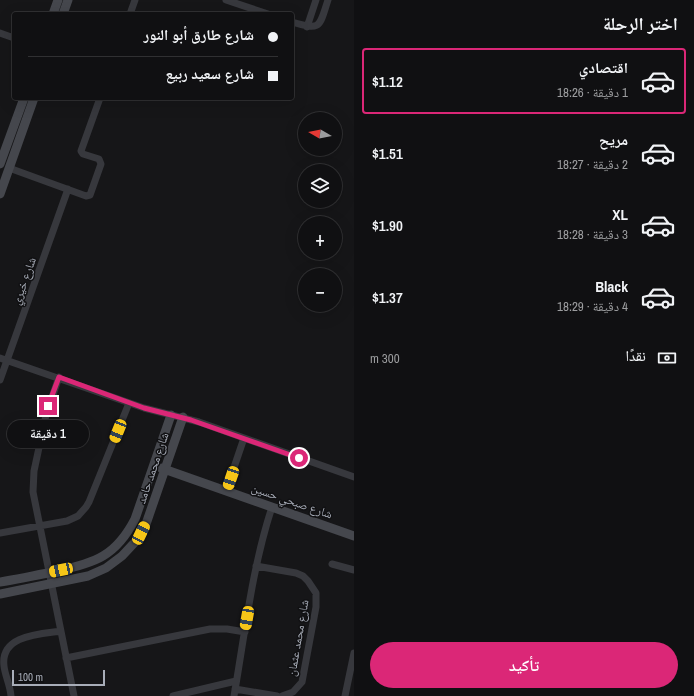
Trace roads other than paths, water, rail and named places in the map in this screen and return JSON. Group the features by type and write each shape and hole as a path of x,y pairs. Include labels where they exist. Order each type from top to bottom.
{"street":[{"path":"54,12 58,0"},
{"path":"64,12 68,0"},
{"path":"131,12 135,0"},
{"path":"226,0 262,12"},
{"path":"307,26 316,0"},
{"path":"294,23 314,27 320,22 328,0"},
{"path":"240,12 242,6"},
{"path":"0,33 12,37"},
{"path":"0,164 23,100"},
{"path":"0,194 33,100"},
{"path":"9,168 86,196 90,195 101,162 98,159 83,154 81,151 99,100"},
{"path":"7,144 16,147"},
{"name":"شارع خيري","path":"0,380 4,359 68,189"},
{"path":"4,359 59,377 129,403 151,410 183,417 354,477"},
{"path":"59,377 46,415 33,476 33,492 74,696"},
{"path":"0,533 73,519 78,516 86,507 129,403"},
{"name":"شارع محمد حامد","path":"0,582 49,573 93,562 108,553 118,544 135,519 171,415"},
{"name":"شارع محمد حامد","path":"0,594 88,576 97,573 115,563 126,553 136,541 146,524 183,417"},
{"path":"226,491 244,438"},
{"name":"شارع صبحي حسين","path":"154,466 354,536"},
{"path":"235,689 256,566 272,507"},
{"path":"332,564 354,570"},
{"name":"شارع محمد عثمان","path":"256,566 296,573 303,576 316,593 316,607 304,676 298,688 293,692 282,696"},
{"path":"66,658 210,629 228,629 245,632"},
{"path":"11,696 4,663 7,650 10,645 22,638 61,631"},
{"path":"345,696 354,653"},
{"path":"173,696 235,689 277,696"}]}
